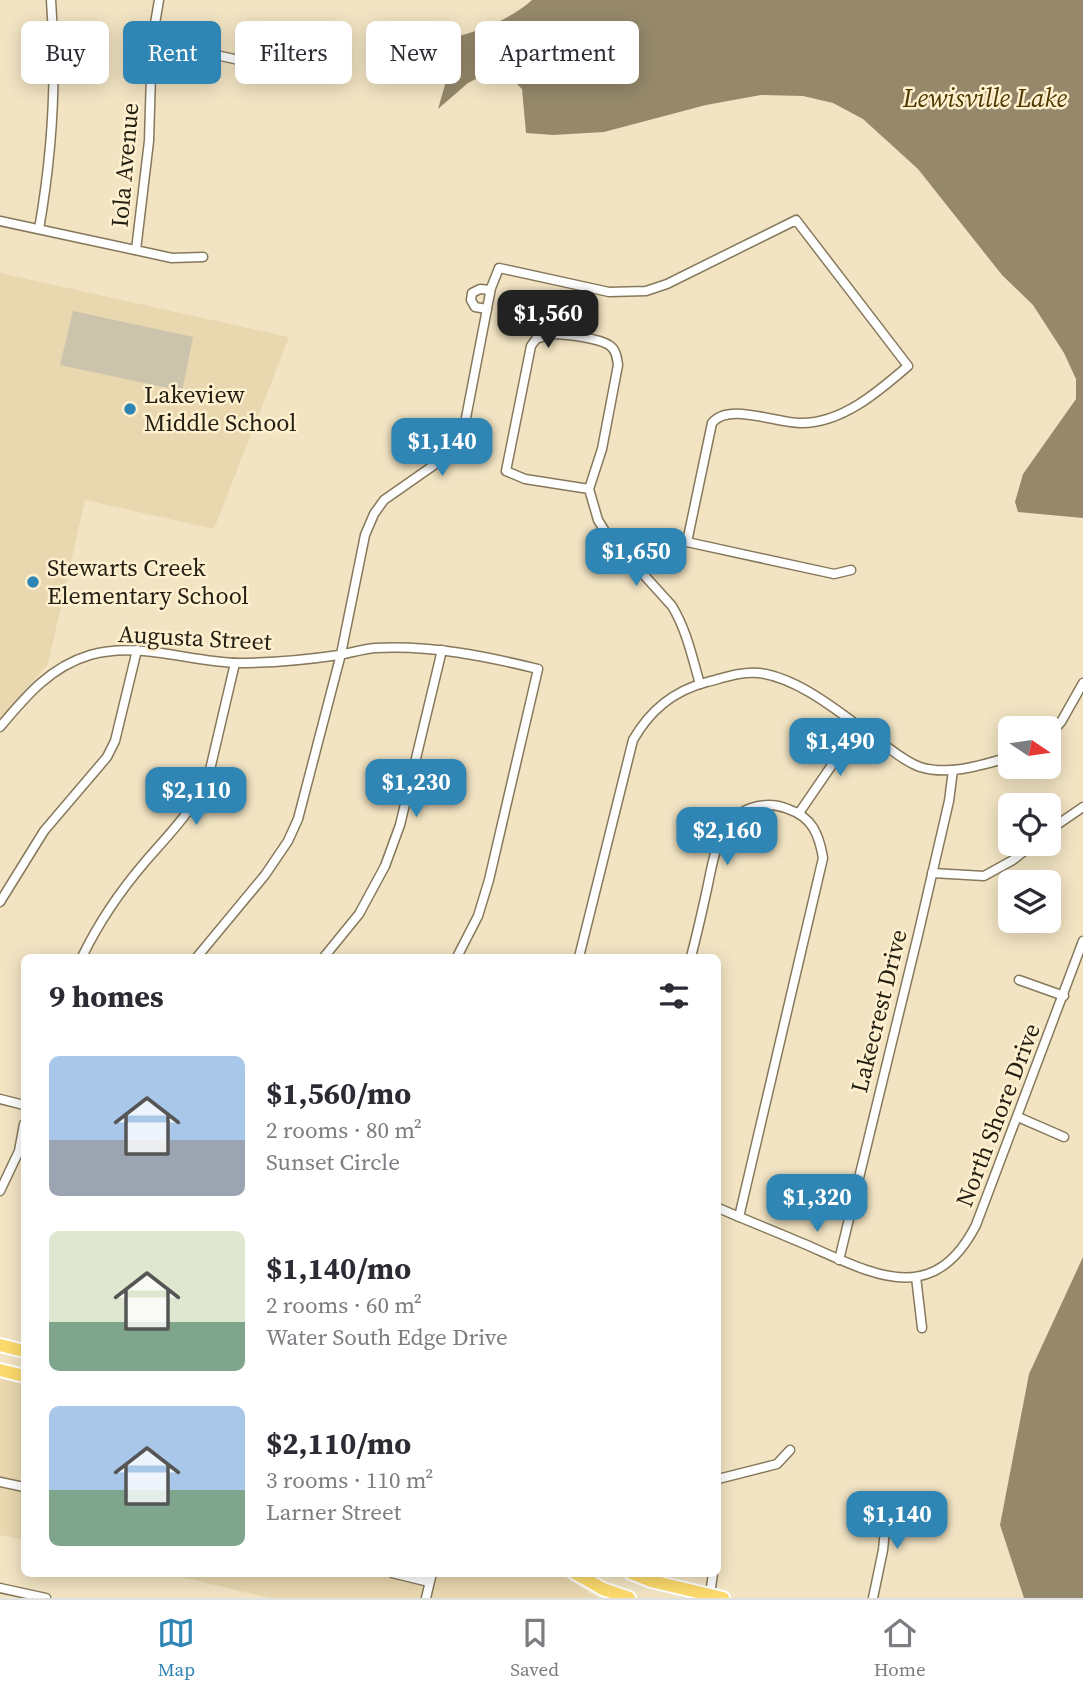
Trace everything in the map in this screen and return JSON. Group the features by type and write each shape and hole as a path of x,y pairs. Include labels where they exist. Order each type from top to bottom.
{"main road":[{"path":"0,1345 21,1350"},
{"path":"0,1370 21,1375"},
{"path":"582,1577 603,1589 629,1598"},
{"path":"645,1577 723,1598"}],"street":[{"path":"40,229 49,157 53,76 51,0"},
{"name":"Iola Avenue","path":"155,21 159,0"},
{"name":"Iola Avenue","path":"136,250 149,141 151,84"},
{"path":"0,220 172,258 203,257"},
{"path":"199,954 265,875 288,841 303,804 341,654 365,535 374,514 384,500 447,456 458,441 465,423 491,290 499,268 609,292 646,291 667,284 796,220 908,366 850,410 830,419 802,424 778,422 733,412 716,418 712,423 687,542 834,574 851,570"},
{"path":"487,309 475,307 471,300 472,293 480,289 491,290"},
{"path":"589,489 525,479 506,471 531,346 536,339 545,336 562,334 601,342 610,345 616,354 616,377 601,449 589,489 598,520 606,533 679,618 687,635 700,684"},
{"name":"Augusta Street","path":"0,727 43,680 67,664 105,652 137,650 235,663 286,662 382,648 442,650 538,669 489,880 478,916 459,954"},
{"path":"0,902 44,831 107,757 115,741 137,650"},
{"path":"326,954 359,914 385,866 400,825 442,650"},
{"path":"84,954 110,909 144,863 186,816 202,790 235,663"},
{"path":"580,954 633,740 650,713 661,703 700,684 754,673 769,675 808,692 918,766 953,770 998,760"},
{"path":"1061,722 1083,683"},
{"path":"799,813 858,727"},
{"name":"Lakecrest Drive","path":"839,1260 949,801 953,770"},
{"path":"692,954 716,848 727,824 740,812 759,806 784,807 799,813 813,825 823,858 739,1217"},
{"path":"1061,822 1083,807"},
{"path":"932,873 984,876 1018,856"},
{"name":"North Shore Drive","path":"916,1277 927,1275 943,1266 967,1244 1018,1117 1083,941"},
{"path":"1019,979 1064,996"},
{"path":"0,1099 21,1104"},
{"path":"1018,1117 1064,1137"},
{"path":"0,1191 19,1151 21,1140"},
{"path":"721,1209 839,1260 899,1279 916,1277 922,1328"},
{"path":"721,1478 777,1464 790,1450"},
{"path":"0,1482 21,1487"},
{"path":"873,1598 884,1540 888,1499"},
{"path":"710,1595 712,1577"},
{"path":"426,1598 430,1578"},
{"path":"0,1588 46,1598"}],"shaded area":[{"name":"Lakeview Middle School","path":"0,273 289,337 214,529 85,500 48,664 0,718"},
{"path":"73,311 193,337 182,391 60,365"},
{"path":"0,1377 21,1381 21,1539 0,1535"},
{"path":"182,1577 564,1577 598,1598 270,1598"}],"water":[{"name":"Lewisville Lake","path":"532,0 1083,0 1083,518 1018,512 1015,502 1023,474 1076,399 1076,379 1064,353 1033,305 1002,275 918,169 863,119 833,103 803,96 761,95 706,105 604,132 553,135 526,133 522,89 517,84 639,84 639,21 499,21"},
{"name":"Lewisville Lake","path":"475,31 475,80 438,109 445,84 461,84 461,35"},
{"path":"1083,1257 1083,1598 1024,1598 1000,1525 1029,1374"}],"place":[{"name":"Lakeview Middle School","path":"130,409"},
{"name":"Stewarts Creek Elementary School","path":"33,582"}]}
